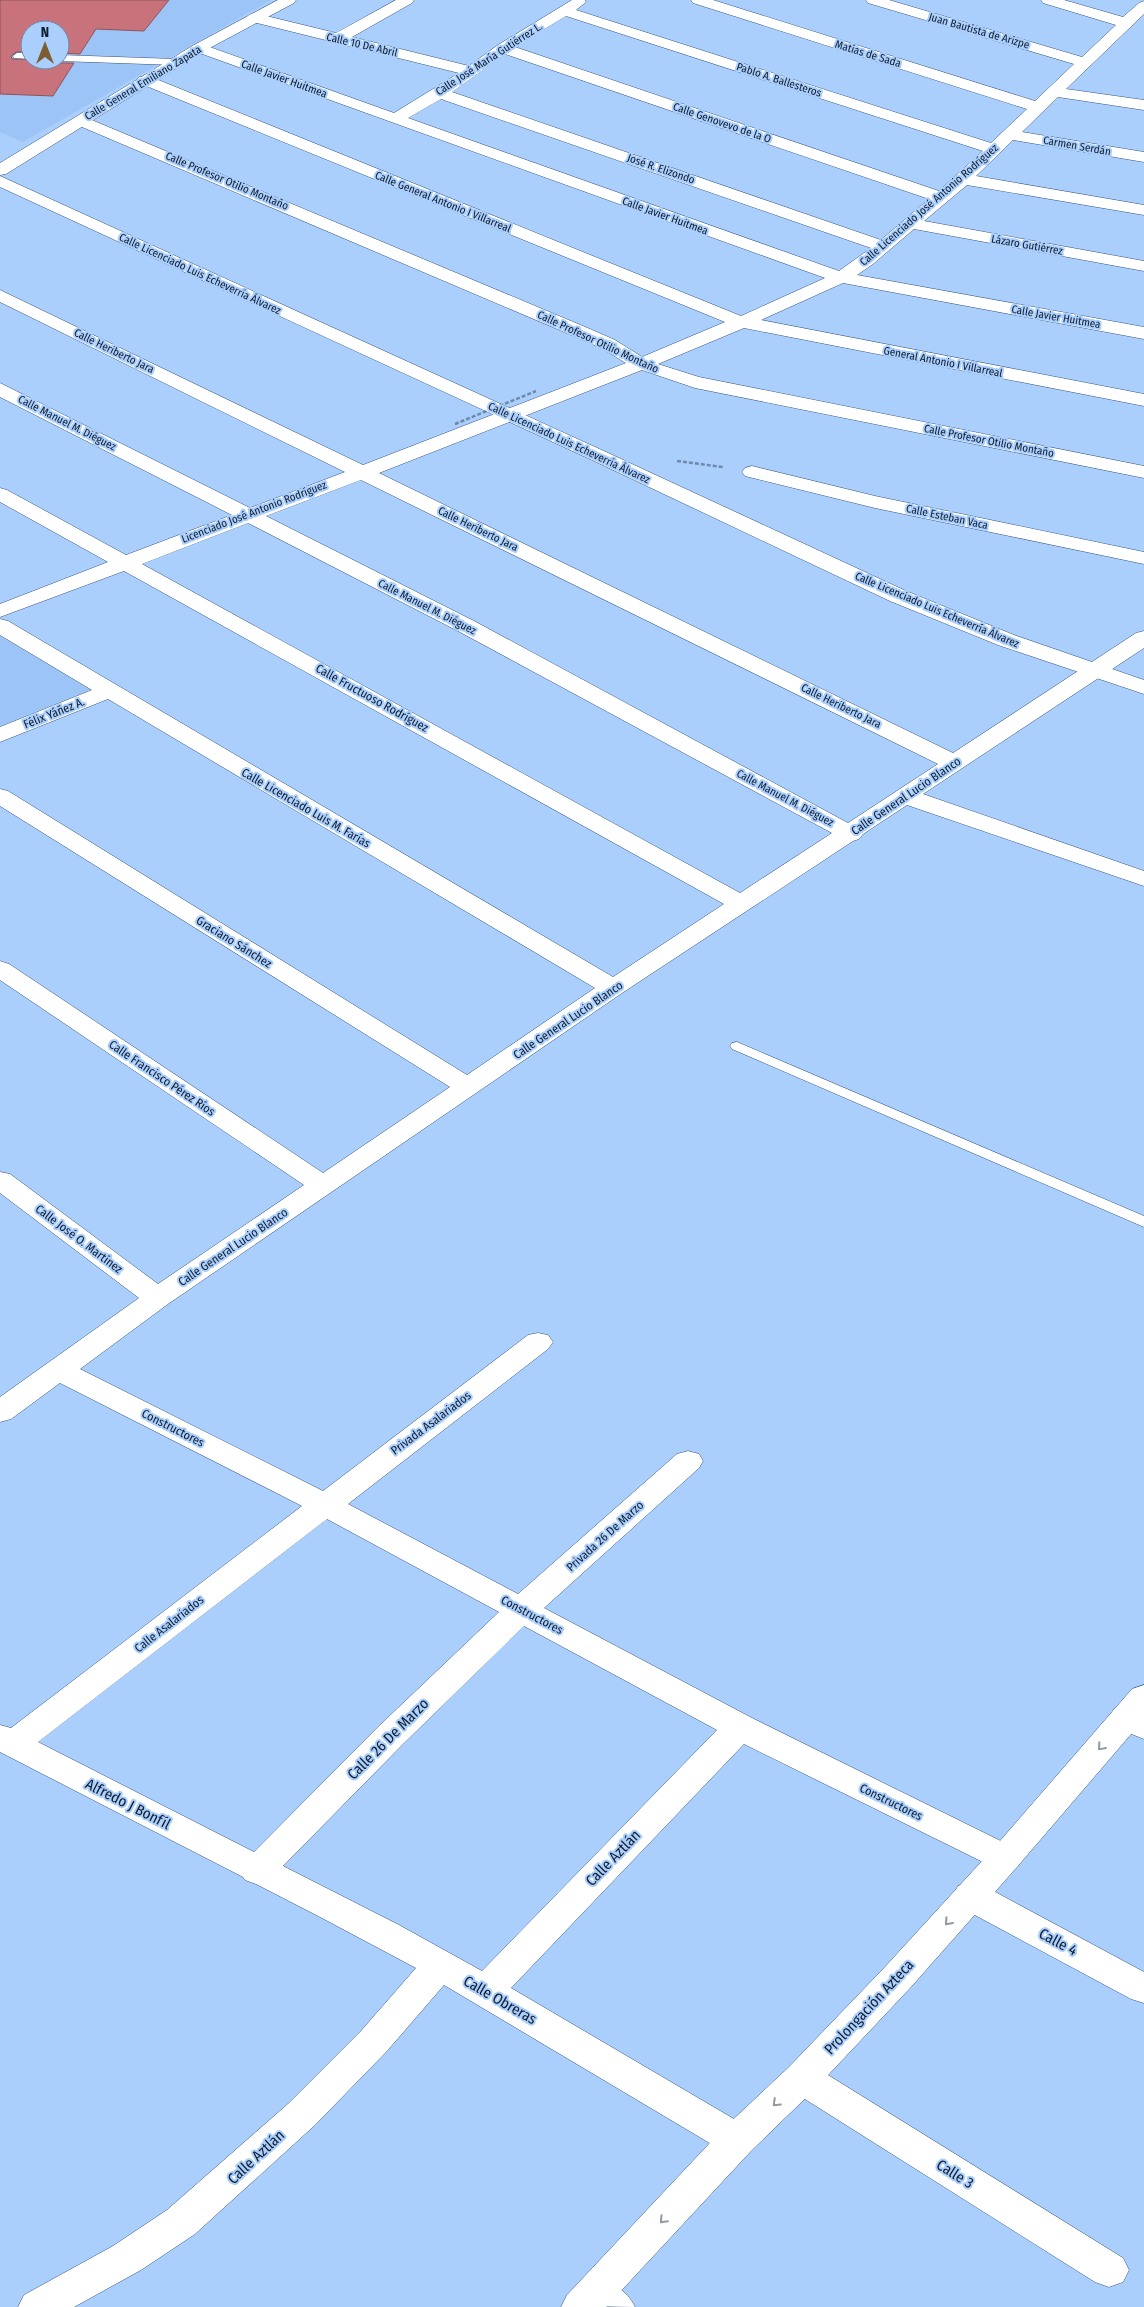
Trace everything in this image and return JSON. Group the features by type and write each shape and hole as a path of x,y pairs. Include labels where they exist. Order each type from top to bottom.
{"street":[{"name":"Calle General Emiliano Zapata","path":"0,170 175,62 289,0"},
{"path":"337,39 408,0"},
{"name":"Calle José María Gutiérrez L.","path":"396,118 440,92 503,48 583,0"},
{"name":"Matías de Sada","path":"698,0 1038,107"},
{"name":"Juan Bautista de Arizpe","path":"873,0 1084,62"},
{"path":"1048,0 1126,23"},
{"name":"Calle Licenciado José Antonio Rodríguez","path":"510,416 742,322 841,277 868,260 882,246 963,179 1144,6"},
{"name":"Pablo A. Ballesteros","path":"564,11 994,149"},
{"name":"Calle 10 De Abril","path":"254,18 471,71"},
{"name":"Calle Javier Huitmea","path":"200,48 780,258 841,277 1144,333"},
{"name":"Calle Genovevo de la O","path":"503,48 941,197"},
{"name":"Calle General Antonio I Villarreal","path":"145,80 742,322"},
{"name":"José R. Elizondo","path":"440,92 882,246"},
{"path":"1055,92 1144,105"},
{"name":"Calle Profesor Otilio Montaño","path":"81,121 583,333 608,344 641,364 713,386 1144,472"},
{"name":"Carmen Serdán","path":"1010,135 1144,157"},
{"path":"963,179 1144,210"},
{"name":"Calle Licenciado Luis Echeverría Álvarez","path":"0,181 898,596 1006,640 1094,672 1144,687"},
{"path":"7,201 29,195"},
{"name":"Lázaro Gutiérrez","path":"909,223 1144,266"},
{"name":"Calle Heriberto Jara","path":"0,295 955,763"},
{"name":"General Antonio I Villarreal","path":"742,322 891,353 1144,400"},
{"name":"Calle Manuel M. Diéguez","path":"0,389 466,626 851,834"},
{"name":"Licenciado José Antonio Rodríguez","path":"0,611 246,515 510,416"},
{"name":"Calle Esteban Vaca","path":"752,472 875,502 1144,558"},
{"name":"Calle Fructuoso Rodríguez","path":"0,494 742,904"},
{"name":"Calle Licenciado Luis M. Farías","path":"0,626 614,988"},
{"name":"Calle General Lucio Blanco","path":"0,1412 158,1298 614,988 851,834 905,796 1144,638"},
{"name":"Félix Yáñez A.","path":"0,735 108,691"},
{"name":"Graciano Sánchez","path":"0,796 72,843 468,1087"},
{"path":"905,796 1140,872"},
{"name":"Calle Francisco Pérez Ríos","path":"0,968 324,1186"},
{"name":"Calle José O. Martínez","path":"0,1180 158,1298"},
{"name":"Privada Asalariados","path":"325,1504 538,1342"},
{"name":"Constructores","path":"59,1370 325,1504 740,1727 1005,1858"},
{"name":"Privada 26 De Marzo","path":"521,1610 604,1539 688,1461"},
{"name":"Calle Asalariados","path":"7,1740 325,1504"},
{"name":"Calle 26 De Marzo","path":"257,1871 390,1736 521,1610"},
{"name":"Prolongación Azteca","path":"597,2303 737,2140 802,2078 1138,1714"},
{"name":"Calle Aztlán","path":"486,1990 740,1727"},
{"name":"Alfredo J Bonfíl","path":"7,1740 257,1871"},
{"name":"Calle Obreras","path":"257,1871 334,1908 486,1990 737,2140"},
{"name":"Calle 4","path":"972,1896 1144,1989"},
{"name":"Calle Aztlán","path":"38,2307 127,2258 181,2222 302,2114 374,2041 440,1965"},
{"name":"Calle 3","path":"802,2078 1108,2270"}],"lane":[{"path":"70,58 175,62"},
{"path":"737,1046 1144,1222"}],"path":[{"path":"455,424 536,391"}],"shaded area":[{"path":"0,0 271,0 23,142 0,132"},
{"path":"0,636 92,689 0,726"}],"building":[{"path":"0,0 169,0 144,31 96,29 80,54 70,54 70,20 20,20 20,52 11,56 12,59 20,59 20,70 70,70 53,96 0,94"}]}
